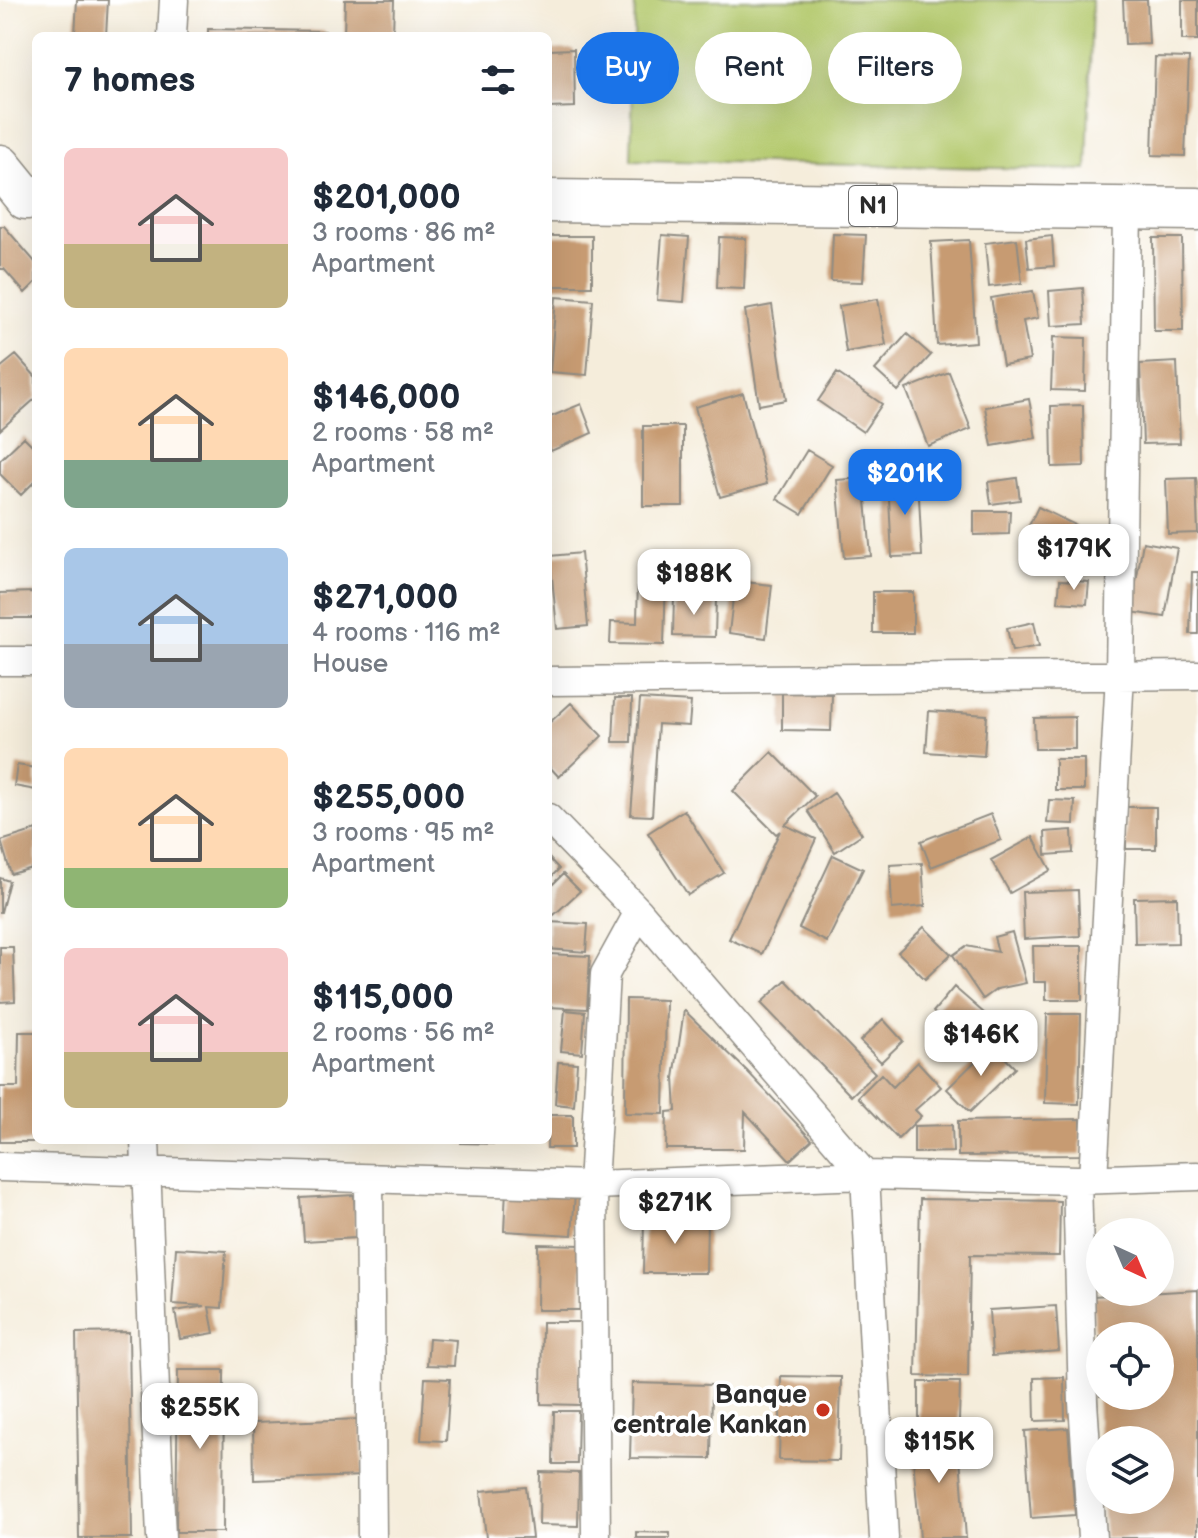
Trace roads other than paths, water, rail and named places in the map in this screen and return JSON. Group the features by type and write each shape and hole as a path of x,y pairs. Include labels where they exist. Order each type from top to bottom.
{"highway":[{"path":"0,166 25,200"},
{"name":"N1","path":"552,201 1198,209"}],"street":[{"path":"172,32 174,0"},
{"path":"1092,1538 1083,1402 1085,1179 1120,674 1127,210"},
{"path":"0,661 32,661"},
{"path":"552,681 1198,675"},
{"path":"552,822 639,912 865,1175 884,1538"},
{"path":"596,1538 593,1185 605,974 639,912"},
{"path":"145,1144 161,1538"},
{"path":"0,1167 593,1185 865,1175 1085,1179 1198,1176"},
{"path":"369,1180 372,1538"}],"place":[{"name":"Banque centrale Kankan","path":"823,1410"}]}
